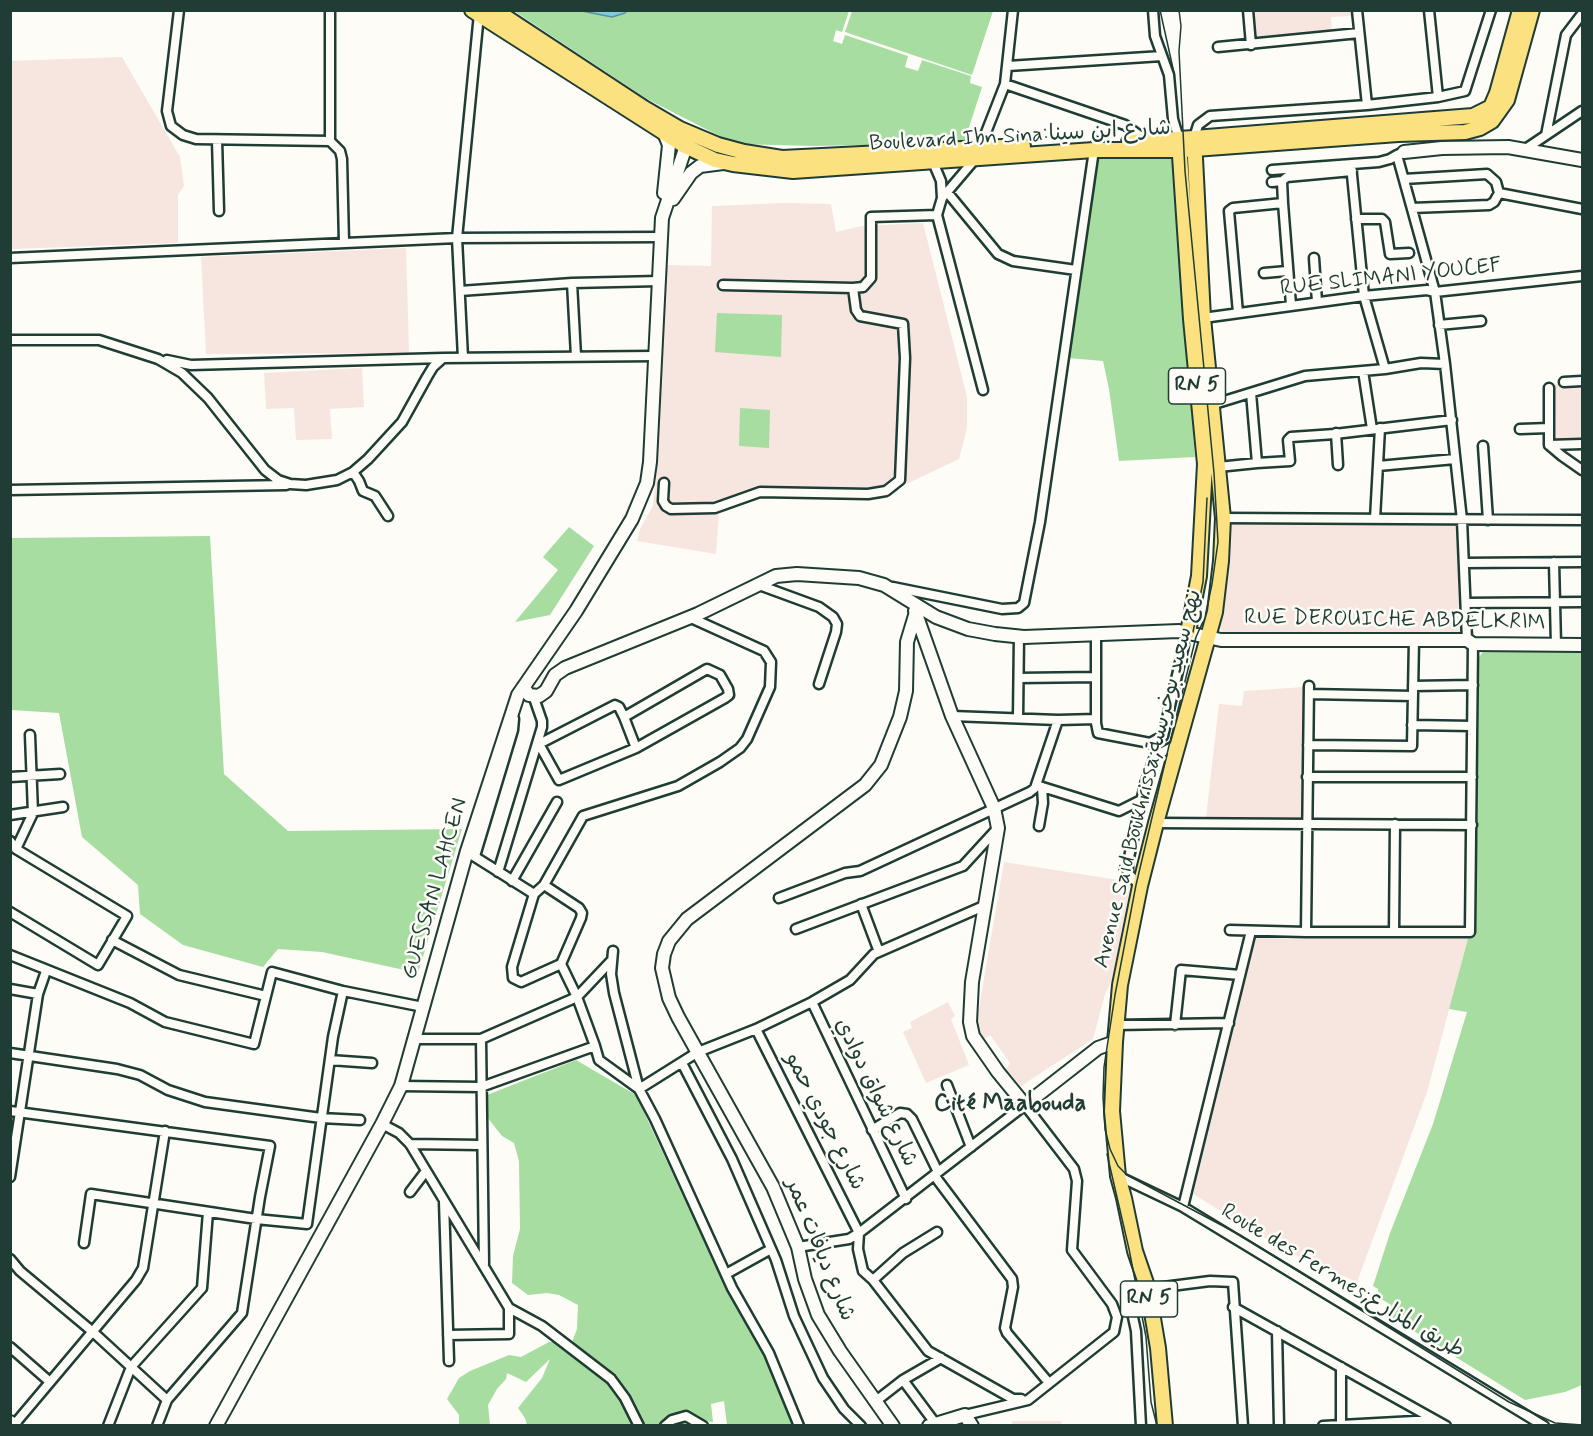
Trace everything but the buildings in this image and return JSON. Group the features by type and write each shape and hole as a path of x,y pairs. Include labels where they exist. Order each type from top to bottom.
{"main road":[{"path":"495,10 644,108 688,140 782,158 981,151"},
{"name":"Boulevard Ibn Sina:شارع ابن سينا","path":"1095,146 1147,141 1187,144 1473,116 1491,107 1520,10"},
{"name":"Boulevard Ibn Sina:شارع ابن سينا","path":"475,12 665,135 688,140 727,163 793,171 933,162 981,151 1465,132 1480,128 1499,114 1507,100 1532,10"},
{"name":"Avenue Saïd Boukhrissa;نهج سعيد بوخريسة","path":"1165,1425 1158,1348 1148,1289 1135,1251 1118,1176 1112,1110 1120,985 1140,886 1176,745 1208,637 1219,583 1223,518 1210,405 1187,144"},
{"name":"Avenue Saïd Boukhrissa;نهج سعيد بوخريسة","path":"1186,638 1198,576 1205,464 1191,319 1187,144"}],"street":[{"path":"179,10 167,111 171,126 183,135 196,139 330,141 340,151 342,159 344,242"},
{"path":"330,10 330,141"},
{"path":"983,390 937,215 944,195 981,151 1005,84 1013,10"},
{"path":"1153,10 1155,36 1171,84 1173,119 1187,144 1198,126 1210,116 1367,105 1438,98 1465,91 1491,10"},
{"path":"1248,10 1251,45"},
{"path":"1357,10 1367,105"},
{"path":"1429,10 1438,98"},
{"path":"463,358 457,238 475,12"},
{"path":"1545,135 1566,35 1582,14"},
{"path":"1218,48 1359,33"},
{"path":"1008,66 1162,56"},
{"path":"1005,84 1125,125 1147,141"},
{"path":"1524,150 1582,111"},
{"path":"1438,118 1442,147"},
{"path":"662,218 669,145 665,135"},
{"path":"217,140 219,211"},
{"path":"662,218 688,140"},
{"path":"885,585 1002,609 1017,608 1024,603 1040,522 1095,146"},
{"path":"1291,305 1283,203 1277,181 1287,177 1352,168 1390,159 1400,154 1442,147 1508,147 1582,160"},
{"path":"1230,930 1470,932 1473,685 1462,520 1452,420 1435,292 1404,179 1400,154"},
{"path":"933,162 944,195 998,254 1013,261 1076,270"},
{"path":"662,218 691,173 700,166 727,163"},
{"path":"1272,170 1352,168"},
{"path":"1352,168 1364,296 1385,369"},
{"path":"1404,179 1487,174 1496,182 1499,193 1494,202 1489,205 1412,208"},
{"path":"1499,193 1582,209"},
{"path":"1238,313 1229,211 1243,203 1283,203"},
{"path":"723,285 863,287 871,278 871,217 937,215"},
{"name":"GUESSAN LAHCEN","path":"216,1425 401,1086 413,1039 516,701 529,692 632,519 647,483 650,462 662,218"},
{"path":"1356,219 1382,219 1385,222 1390,254 1409,253"},
{"path":"10,258 457,238 661,237"},
{"path":"1314,258 1317,302"},
{"path":"1264,273 1287,271"},
{"name":"RUE SLIMANI YOUCEF","path":"1203,318 1364,296 1427,290 1435,292 1582,276"},
{"path":"459,291 572,283 659,281"},
{"path":"572,283 576,356"},
{"path":"664,483 663,501 671,509 715,508 760,492 867,494 886,491 900,480 905,358 903,324 860,316 856,310 853,288"},
{"path":"1439,325 1481,321"},
{"path":"10,340 99,340 158,359 191,365 443,358 655,356"},
{"path":"10,490 322,484 337,480 353,472 392,435 402,422 426,376 443,358"},
{"path":"158,359 189,379 208,398 265,470 278,480 290,484"},
{"path":"1210,405 1305,376 1385,369 1421,363 1445,364"},
{"path":"1363,371 1376,429 1378,466 1375,519"},
{"path":"1564,382 1582,381"},
{"path":"1549,388 1549,445 1582,470"},
{"path":"1251,393 1257,463"},
{"path":"1218,467 1290,461 1288,440 1291,437 1452,420"},
{"path":"1520,429 1549,428"},
{"path":"1336,434 1338,465"},
{"path":"1549,445 1582,444"},
{"path":"1483,446 1488,520"},
{"path":"1378,466 1455,459"},
{"path":"353,472 363,491 375,496 388,516"},
{"path":"1223,518 1582,520"},
{"path":"1554,562 1556,645"},
{"path":"1464,563 1582,562"},
{"name":"RUE DEROUICHE ABDELKRIM","path":"529,692 539,696 546,691 555,675 565,668 689,617 776,576 797,574 859,578 885,585 914,607 936,618 968,629 995,634 1019,636 1179,631 1186,638 1208,637 1221,640 1414,640 1582,645"},
{"path":"759,585 819,607 833,617 837,624 836,632 819,684"},
{"path":"1466,603 1582,602"},
{"path":"903,1380 932,1424 969,1420 1028,1400 1114,1332 1117,1317 1112,1304 1072,1250 1077,1181 1074,1169 998,1072 973,1036 970,1022 972,982 998,828 994,808 952,716 914,607"},
{"name":"شارع ديافات عمر","path":"894,1425 840,1352 818,1316 805,1279 798,1247 773,1187 678,1017 664,982 662,968 669,941 687,919 865,785 881,765 900,717 906,691 907,642 914,607"},
{"path":"544,885 579,908 582,913 561,964 522,982 513,978 512,967 534,894 544,885 583,816 678,786 740,748 747,739 770,687 771,662 764,651 689,617"},
{"path":"1096,634 1098,733 1150,744 1162,736 1186,638"},
{"path":"1018,718 1019,636"},
{"path":"1308,745 1412,746 1414,640"},
{"path":"539,743 559,780 636,748 725,698 729,695 728,689 720,675 707,669 624,717"},
{"path":"1019,678 1096,677"},
{"path":"1413,686 1473,685"},
{"path":"1306,932 1309,690 1413,696"},
{"path":"498,872 539,743 542,721 529,692"},
{"path":"539,743 612,706 619,707 636,748"},
{"path":"952,716 1096,719"},
{"path":"1039,826 1043,803 1039,786 1058,720"},
{"path":"1412,725 1472,726"},
{"path":"10,912 98,965 126,916 13,845 33,813 30,735"},
{"path":"1140,886 1128,873 1128,862 1141,800 1155,756 1176,745"},
{"path":"10,777 60,774"},
{"path":"1307,777 1472,777"},
{"path":"1039,786 1119,811 1141,800"},
{"path":"779,898 845,873 860,871 1039,786"},
{"path":"512,881 557,802"},
{"path":"10,815 63,807"},
{"path":"1156,823 1472,825"},
{"path":"1394,932 1395,824"},
{"path":"796,929 963,866 998,828"},
{"path":"471,854 534,894"},
{"path":"861,904 879,952"},
{"path":"639,1089 698,1052 756,1029 812,1002 850,980 874,954 986,905"},
{"path":"1183,1207 1251,931"},
{"path":"112,940 179,975 266,996"},
{"path":"10,955 130,1003 165,1022 254,1044 272,972 343,991 423,1007"},
{"path":"413,1039 481,1039 577,997 613,955 611,974 614,993 639,1089 660,1129 749,1321 769,1353 800,1425"},
{"path":"561,964 577,997 598,1060 639,1089"},
{"path":"1175,1025 1181,970 1240,975"},
{"path":"10,1177 38,994 46,971"},
{"path":"10,989 38,994"},
{"path":"84,1243 91,1194 256,1219 307,1224 321,1118 343,991"},
{"name":"شارع شواق دوادي","path":"812,1002 906,1199"},
{"path":"1116,1025 1229,1023"},
{"name":"شارع جودي حمو","path":"756,1029 859,1233"},
{"path":"481,1039 484,1264"},
{"path":"798,1247 849,1239 859,1233 906,1199 936,1173 1098,1048 1115,1042"},
{"path":"401,1086 481,1087 595,1046"},
{"path":"1098,1048 1111,1058 1113,1070"},
{"path":"10,1053 117,1069 140,1075 168,1090 205,1102 321,1118 360,1120"},
{"path":"330,1060 372,1063"},
{"path":"682,1063 732,1159 771,1249 794,1316 823,1378 844,1409 861,1425"},
{"path":"947,1085 971,1147"},
{"path":"10,1111 270,1146 242,1313 168,1400 157,1425"},
{"path":"872,1130 900,1113 907,1114 912,1119 936,1173 1012,1279 1013,1287 1005,1328 1048,1383"},
{"path":"382,1124 399,1133 410,1144 509,1308 509,1334 448,1335"},
{"path":"13,1425 93,1332 136,1280 143,1268 165,1131"},
{"path":"410,1144 481,1145"},
{"path":"410,1191 426,1171"},
{"name":"Route des Fermes;طريق المزارع","path":"1118,1176 1183,1207 1530,1421 1544,1425"},
{"path":"444,1200 449,1361"},
{"path":"108,1425 131,1367 202,1288 208,1212"},
{"path":"873,1280 903,1253 937,1232"},
{"path":"859,1233 863,1271 873,1280 928,1351 1013,1399 1028,1400"},
{"path":"726,1274 771,1249"},
{"path":"10,1259 20,1271 93,1332 168,1400"},
{"path":"1148,1289 1210,1281 1233,1282 1243,1425"},
{"path":"1128,1294 1136,1331 1141,1425"},
{"path":"1233,1307 1446,1425"},
{"path":"509,1308 542,1326 611,1379 625,1398 639,1425"},
{"path":"1277,1331 1279,1425"},
{"path":"10,1347 50,1382"},
{"path":"876,1401 903,1380 941,1358"},
{"path":"1341,1367 1341,1425"},
{"path":"665,1425 680,1416 686,1416 703,1425"},
{"path":"1323,1425 1434,1420"}],"shaded area":[{"path":"1252,11 1352,11 1352,16 1331,17 1332,32 1255,41"},
{"path":"122,57 180,157 184,186 178,195 178,243 12,249 11,61"},
{"path":"831,204 836,232 862,226 923,223 967,397 967,428 959,459 885,494 756,496 719,512 716,554 637,541 640,529 653,506 656,478 665,265 711,266 712,206"},
{"path":"406,248 409,353 206,354 201,257"},
{"path":"362,368 364,407 330,409 332,439 296,440 294,408 266,409 264,373"},
{"path":"1555,384 1582,384 1582,440 1556,441"},
{"path":"1232,524 1456,525 1460,636 1222,632 1218,623 1226,580"},
{"path":"1304,687 1302,819 1206,818 1219,704 1242,706 1244,691"},
{"path":"1004,862 1131,882 1112,980 1105,994 1093,1039 1021,1086 1006,1070 1010,1063 990,1035 984,1039 976,1025"},
{"path":"1255,935 1469,935 1427,1092 1357,1282 1286,1251 1193,1194"},
{"path":"948,1002 955,1016 951,1019 969,1065 926,1083 903,1032 912,1028 910,1022"},
{"path":"1012,1421 1062,1421 1061,1426 1012,1425"}],"green space":[{"path":"852,10 993,11 972,75 845,32"},
{"path":"514,11 849,11 842,32 836,30 833,41 842,44 845,35 908,56 905,67 918,71 922,60 971,76 970,83 982,87 964,143 815,146 735,144 647,99"},
{"path":"1172,153 1195,457 1119,461 1103,361 1068,358 1098,155"},
{"path":"717,313 782,315 781,357 715,352"},
{"path":"740,408 770,410 769,448 739,446"},
{"path":"569,527 594,546 550,615 515,622 558,570 543,557"},
{"path":"210,536 224,774 288,831 462,829 418,973 322,952 278,949 263,967 183,945 140,914 138,885 82,837 59,713 11,710 11,538"},
{"path":"1582,651 1582,1385 1565,1392 1525,1400 1391,1317 1391,1305 1378,1297 1378,1289 1373,1286 1390,1233 1433,1124 1467,1012 1449,1009 1469,935 1476,935 1479,657 1483,652"},
{"path":"576,1060 636,1095 726,1289 764,1353 796,1425 727,1425 724,1401 711,1404 713,1422 698,1421 690,1425 527,1425 518,1408 542,1378 550,1359 526,1382 507,1373 506,1379 488,1405 490,1425 459,1425 459,1415 447,1399 459,1378 509,1355 521,1357 549,1342 572,1342 577,1329 578,1305 559,1295 547,1293 528,1295 512,1283 513,1256 520,1229 519,1161 514,1143 502,1136 487,1117 487,1095"}],"water":[{"path":"582,11 627,11 612,17"}],"tram line":[{"path":"1160,10 1174,73"},
{"path":"1179,10 1185,171 1214,473 1218,542 1205,617 1196,637 1168,750 1136,885 1115,995 1104,1067 1103,1097 1105,1129 1110,1149 1118,1166 1127,1175 1240,1235 1509,1402 1555,1423 1582,1425"},
{"path":"1193,632 1203,582 1207,498"},
{"path":"1107,1154 1146,1337 1151,1402 1157,1426"}],"district":[{"name":"Cité Maabouda","path":"1010,1105"}]}
